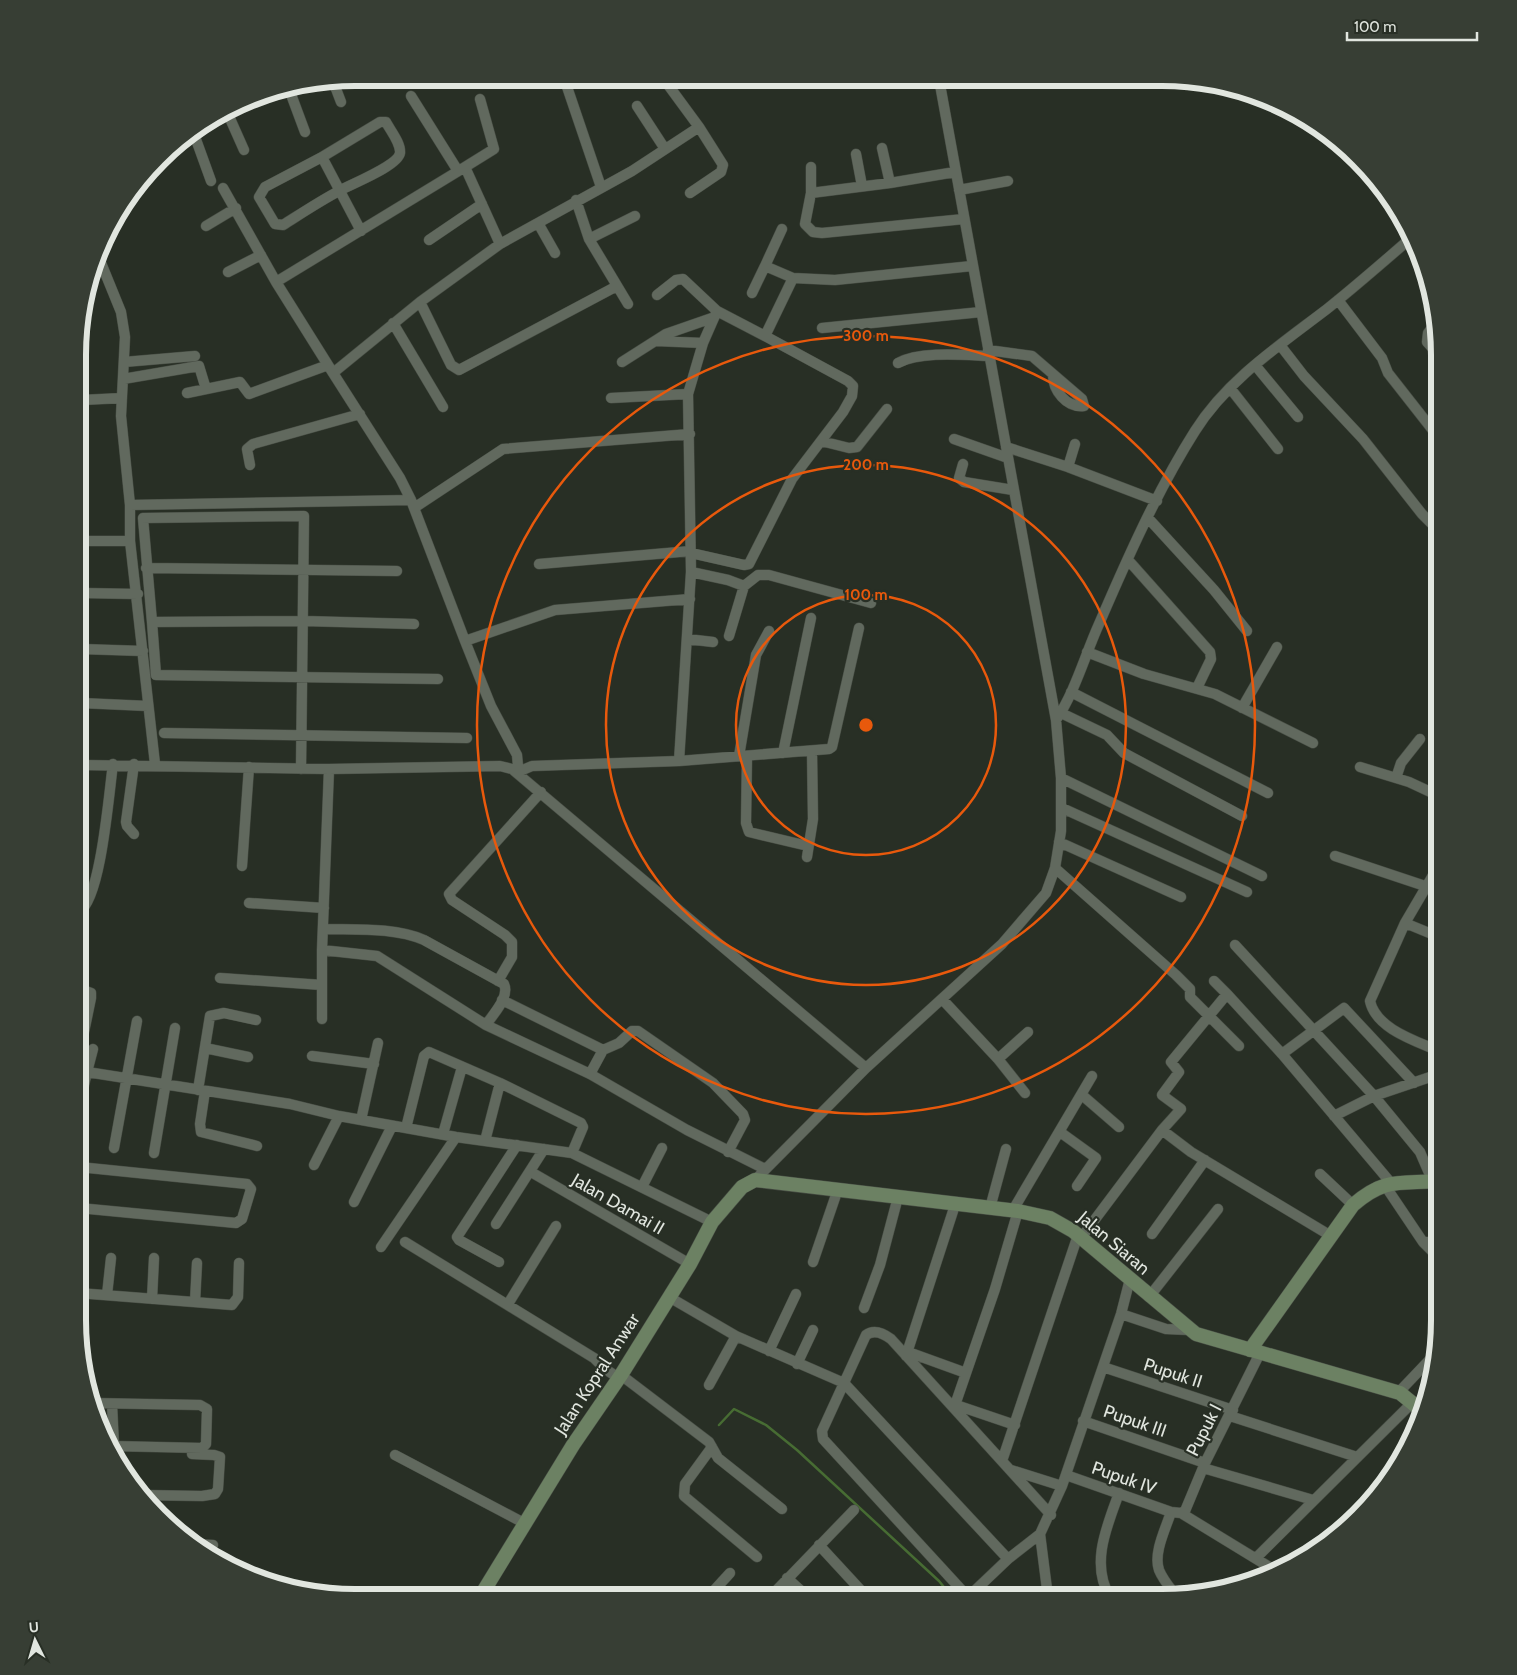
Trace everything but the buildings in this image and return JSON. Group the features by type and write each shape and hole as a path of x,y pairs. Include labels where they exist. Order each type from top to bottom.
{"street":[{"path":"567,86 601,187"},
{"path":"669,86 722,160 723,169 721,172 690,192"},
{"path":"322,950 377,956 486,1025 590,1074 728,1152 760,1174 866,1068 1002,944 1040,901 1050,883 1060,842 1062,808 1058,716 1013,490 940,86"},
{"path":"335,87 341,102"},
{"path":"291,94 305,132"},
{"path":"411,96 461,169 482,204 500,244"},
{"path":"276,282 494,149 480,99"},
{"path":"637,106 666,149"},
{"path":"230,117 244,150"},
{"path":"380,122 386,122 398,144 400,154 398,158 378,172 339,191 283,225 275,224 270,219 259,197 262,190 322,158 380,122"},
{"path":"187,393 240,382 249,394 330,369 500,244 666,149 699,127"},
{"path":"196,139 211,182"},
{"path":"882,148 890,183"},
{"path":"856,154 862,186"},
{"path":"322,158 361,231"},
{"path":"811,167 811,193 805,224 813,232 822,233 964,219"},
{"path":"811,193 890,183 955,172"},
{"path":"959,190 1008,182"},
{"path":"223,188 236,208 276,282 400,478 413,504 491,706 517,755 517,772"},
{"path":"576,200 590,239 628,304"},
{"path":"429,240 482,204"},
{"path":"206,226 236,208"},
{"path":"590,239 635,216"},
{"path":"538,223 555,253"},
{"path":"752,293 782,229"},
{"path":"1058,716 1071,692 1087,652 1148,518 1194,432 1230,388 1255,365 1338,300 1406,242"},
{"path":"228,272 261,255"},
{"path":"102,266 123,320 124,362 122,398 130,505 130,540 138,594 155,764"},
{"path":"766,266 793,278 835,280 972,266"},
{"path":"765,336 793,278"},
{"path":"540,564 691,552 744,565 749,564 792,479 852,396 853,386 848,381 765,336 715,315 684,279 676,280 657,295"},
{"path":"420,302 451,365 459,370 617,286"},
{"path":"1338,300 1382,358 1388,373 1431,428"},
{"path":"822,328 981,312"},
{"path":"622,362 656,341 715,315"},
{"path":"679,761 691,572 688,394 703,343 715,315"},
{"path":"393,324 443,406"},
{"path":"1429,333 1426,337 1431,347"},
{"path":"656,341 703,343"},
{"path":"1280,346 1304,376 1363,439 1431,518"},
{"path":"898,363 907,358 955,354 988,353 1032,356 1053,375"},
{"path":"124,362 195,356"},
{"path":"1255,365 1298,417"},
{"path":"123,379 199,366 206,389"},
{"path":"1230,388 1278,449"},
{"path":"611,398 688,394"},
{"path":"86,400 122,398"},
{"path":"821,441 849,448 857,447 887,409"},
{"path":"250,465 246,449 253,444 360,414"},
{"path":"130,505 413,504 503,450 690,434"},
{"path":"954,439 1008,458"},
{"path":"1068,467 1075,444"},
{"path":"1006,446 1157,501"},
{"path":"963,464 959,478 964,482 1013,490"},
{"path":"301,769 302,736 303,677 304,621 304,516 143,518 156,676 303,677 438,679"},
{"path":"1148,518 1214,590 1247,631"},
{"path":"86,541 130,540"},
{"path":"1129,561 1210,652 1211,659 1197,688"},
{"path":"146,568 398,571"},
{"path":"691,572 728,580 744,586"},
{"path":"729,636 744,586 758,575 769,575 871,603"},
{"path":"86,593 138,594"},
{"path":"465,641 555,610 690,599"},
{"path":"783,753 811,618"},
{"path":"152,622 304,621 414,624"},
{"path":"517,772 532,766 679,761 829,750 832,747 860,628"},
{"path":"769,631 756,655 743,756 746,823 749,832 808,851 813,819 812,751"},
{"path":"687,639 713,642"},
{"path":"1242,708 1277,646"},
{"path":"86,649 143,651"},
{"path":"1087,652 1144,674 1197,688 1314,743"},
{"path":"1071,692 1268,793"},
{"path":"86,704 148,706"},
{"path":"1058,716 1107,735 1124,753 1242,816"},
{"path":"164,733 467,738"},
{"path":"1396,778 1401,763 1420,739"},
{"path":"86,905 97,874 113,764"},
{"path":"134,764 126,822 134,834"},
{"path":"86,765 155,764 301,769 500,766 517,772 866,1068"},
{"path":"242,866 248,767"},
{"path":"1360,767 1396,778 1431,793"},
{"path":"322,1019 322,950 329,769"},
{"path":"1061,778 1262,876"},
{"path":"498,981 512,957 512,942 505,935 452,900 448,894 541,792"},
{"path":"1062,808 1247,892"},
{"path":"1060,842 1181,897"},
{"path":"1335,856 1425,886"},
{"path":"1055,868 1176,975 1190,989 1190,997 1239,1046"},
{"path":"1431,877 1405,923 1370,996 1371,1005 1384,1021 1397,1032 1431,1047"},
{"path":"250,903 324,908"},
{"path":"1405,923 1431,934"},
{"path":"323,929 372,930 413,936 424,940 504,984 506,988 502,1000 486,1025"},
{"path":"1235,945 1374,1096 1420,1152 1431,1173"},
{"path":"220,978 322,985"},
{"path":"1214,981 1282,1054 1334,1116 1388,1184 1423,1242 1431,1250"},
{"path":"86,991 91,993 92,998 86,1027"},
{"path":"1002,1461 1080,1237 1162,1130 1181,1109 1162,1095 1179,1071 1171,1062 1208,1014 1227,994"},
{"path":"942,999 998,1059 1024,1093"},
{"path":"502,1000 603,1050"},
{"path":"1282,1054 1316,1031 1344,1008 1414,1083"},
{"path":"256,1020 224,1013 212,1014 205,1048 200,1124 201,1132 257,1146"},
{"path":"114,1148 137,1021"},
{"path":"154,1153 174,1028"},
{"path":"590,1074 603,1050 619,1043 632,1031 638,1031 713,1083 745,1117 728,1152"},
{"path":"998,1059 1028,1032"},
{"path":"361,1120 378,1043"},
{"path":"205,1048 248,1057"},
{"path":"86,1075 93,1049"},
{"path":"406,1128 425,1054 429,1052 500,1083 583,1125 572,1154"},
{"path":"312,1056 374,1064"},
{"path":"443,1134 462,1067"},
{"path":"87,1072 290,1104 339,1116 456,1137 572,1154 712,1222"},
{"path":"955,1407 996,1289 1016,1210 1092,1076"},
{"path":"1334,1116 1374,1096 1431,1077"},
{"path":"485,1141 500,1083"},
{"path":"1082,1095 1119,1127"},
{"path":"314,1165 339,1116"},
{"path":"354,1202 392,1126"},
{"path":"1162,1130 1205,1160 1331,1236"},
{"path":"1060,1132 1096,1159 1078,1186"},
{"path":"381,1247 456,1137"},
{"path":"499,1262 459,1240 457,1236 517,1145"},
{"path":"642,1187 662,1148"},
{"path":"496,1224 544,1149"},
{"path":"990,1208 1006,1149"},
{"path":"1152,1234 1205,1160"},
{"path":"86,1168 247,1184 251,1189 242,1219 236,1223 86,1209"},
{"name":"Jalan Damai II","path":"531,1172 690,1264"},
{"name":"Jalan Siaran","path":"760,1174 838,1189 955,1205 1016,1210 1050,1218 1080,1237 1189,1330 1208,1339 1398,1393 1416,1405"},
{"name":"Jalan Kopral Anwar","path":"485,1589 573,1445 620,1376 690,1264 712,1222 742,1187 760,1174"},
{"path":"1320,1174 1353,1205"},
{"path":"1255,1351 1353,1205 1368,1192 1388,1184 1431,1182"},
{"path":"813,1262 838,1189"},
{"path":"864,1308 880,1265 898,1197"},
{"path":"907,1354 955,1205"},
{"path":"1149,1297 1218,1209"},
{"path":"508,1304 556,1226"},
{"path":"405,1242 594,1358 605,1369 620,1376 709,1442 718,1458 782,1509"},
{"path":"1423,1242 1431,1242"},
{"path":"107,1295 111,1258"},
{"path":"152,1299 154,1258"},
{"path":"195,1302 197,1263"},
{"path":"86,1294 232,1305 238,1297 239,1263"},
{"path":"976,1589 1008,1559 1040,1534 1051,1515 1121,1314 1130,1280"},
{"path":"769,1351 796,1294"},
{"path":"669,1297 736,1336 844,1383 1008,1559"},
{"path":"1121,1314 1157,1327 1189,1330"},
{"path":"797,1364 813,1330"},
{"path":"961,1589 823,1439 822,1431 863,1340 870,1332 884,1333 907,1354 1051,1515"},
{"path":"709,1385 736,1336"},
{"name":"Pupuk I","path":"1171,1588 1160,1573 1157,1565 1158,1554 1176,1513 1185,1510 1204,1465 1231,1413 1255,1351"},
{"path":"907,1354 966,1373"},
{"path":"1398,1393 1427,1361"},
{"name":"Pupuk II","path":"1103,1367 1357,1457"},
{"path":"100,1403 203,1405 206,1409 206,1444 202,1448 119,1448"},
{"path":"112,1404 113,1436"},
{"path":"955,1407 1015,1425"},
{"path":"1256,1558 1357,1457 1415,1408"},
{"name":"Pupuk III","path":"1084,1421 1204,1465 1313,1500"},
{"path":"712,1447 685,1484 684,1496 757,1557"},
{"path":"119,1448 220,1457 218,1489 212,1495 151,1495"},
{"path":"394,1455 524,1523"},
{"name":"Pupuk IV","path":"1010,1470 1119,1493 1176,1513 1269,1566"},
{"path":"1106,1589 1102,1581 1100,1569 1108,1523 1119,1493"},
{"path":"777,1589 854,1510"},
{"path":"1040,1534 1047,1589"},
{"path":"209,1545 213,1545"},
{"path":"819,1545 860,1589"},
{"path":"715,1589 730,1573"},
{"path":"787,1578 799,1589"}],"waterway":[{"path":"719,1425 734,1409 766,1425 797,1450 946,1589"}]}
